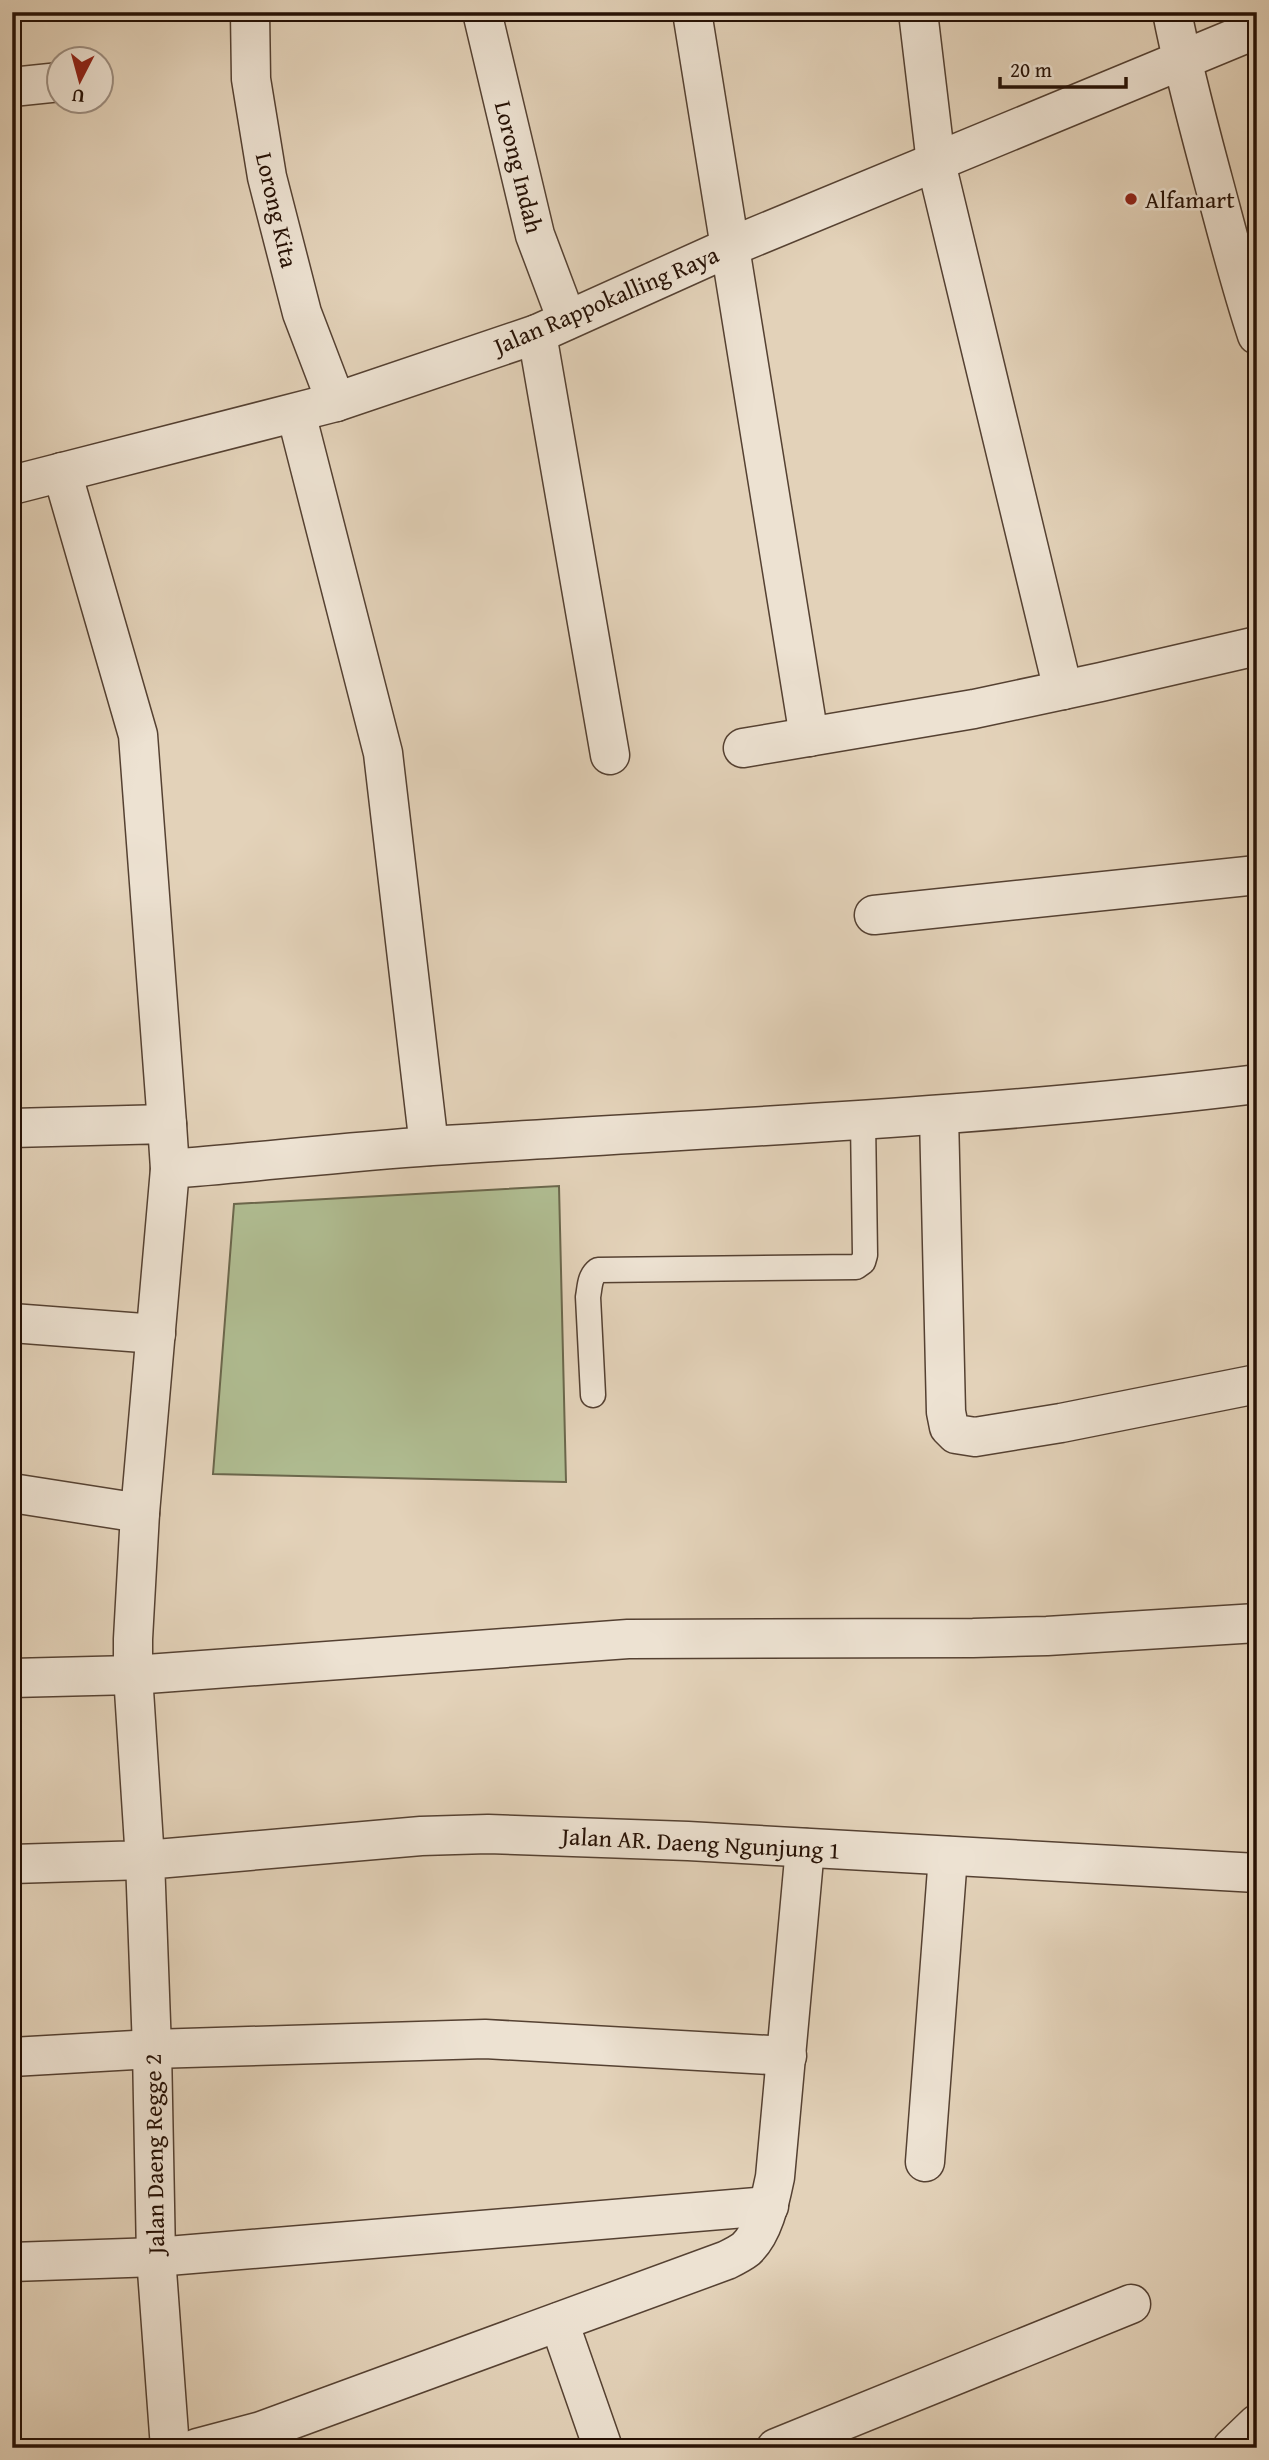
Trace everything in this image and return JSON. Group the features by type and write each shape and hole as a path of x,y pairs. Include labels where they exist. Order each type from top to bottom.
{"street":[{"name":"Lorong Kita","path":"250,12 251,79 267,177 302,313 336,402"},
{"name":"Lorong Indah","path":"482,12 535,235 552,327 610,755"},
{"path":"692,12 809,737"},
{"path":"918,12 936,163 1063,690"},
{"path":"1172,12 1181,61 1242,292 1257,335"},
{"name":"Jalan Rappokalling Raya","path":"12,485 336,402 552,327 730,247 1257,29"},
{"path":"12,87 46,83"},
{"path":"296,413 383,753 429,1146"},
{"name":"Jalan Daeng Regge 2","path":"62,472 138,735 170,1169 140,1513 133,1675 145,1860 156,2257 170,2448"},
{"path":"743,748 974,709 1257,646"},
{"path":"874,915 1257,875"},
{"path":"170,1169 429,1146 939,1116 1257,1084"},
{"path":"939,1116 946,1412 950,1427 956,1434 975,1437 1061,1423 1257,1384"},
{"path":"12,1128 167,1124"},
{"path":"12,1323 156,1334"},
{"path":"12,1493 140,1513"},
{"path":"12,1678 133,1675 628,1639 985,1638 1257,1623"},
{"name":"Jalan AR. Daeng Ngunjung 1","path":"12,1864 145,1860 453,1834 688,1840 1257,1873"},
{"path":"197,2448 261,2431 727,2260 746,2249 769,2206 779,2148 805,1848"},
{"path":"925,2162 948,1856"},
{"path":"12,2056 485,2039 788,2056"},
{"path":"12,2262 156,2257 769,2206"},
{"path":"776,2448 1131,2304"},
{"path":"559,2322 603,2448"}],"lane":[{"path":"593,1395 589,1297 590,1282 598,1270 856,1267 863,1262 863,1121"}],"green space":[{"path":"559,1186 566,1482 213,1474 234,1204"}],"place":[{"name":"Alfamart","path":"1131,199"}]}
